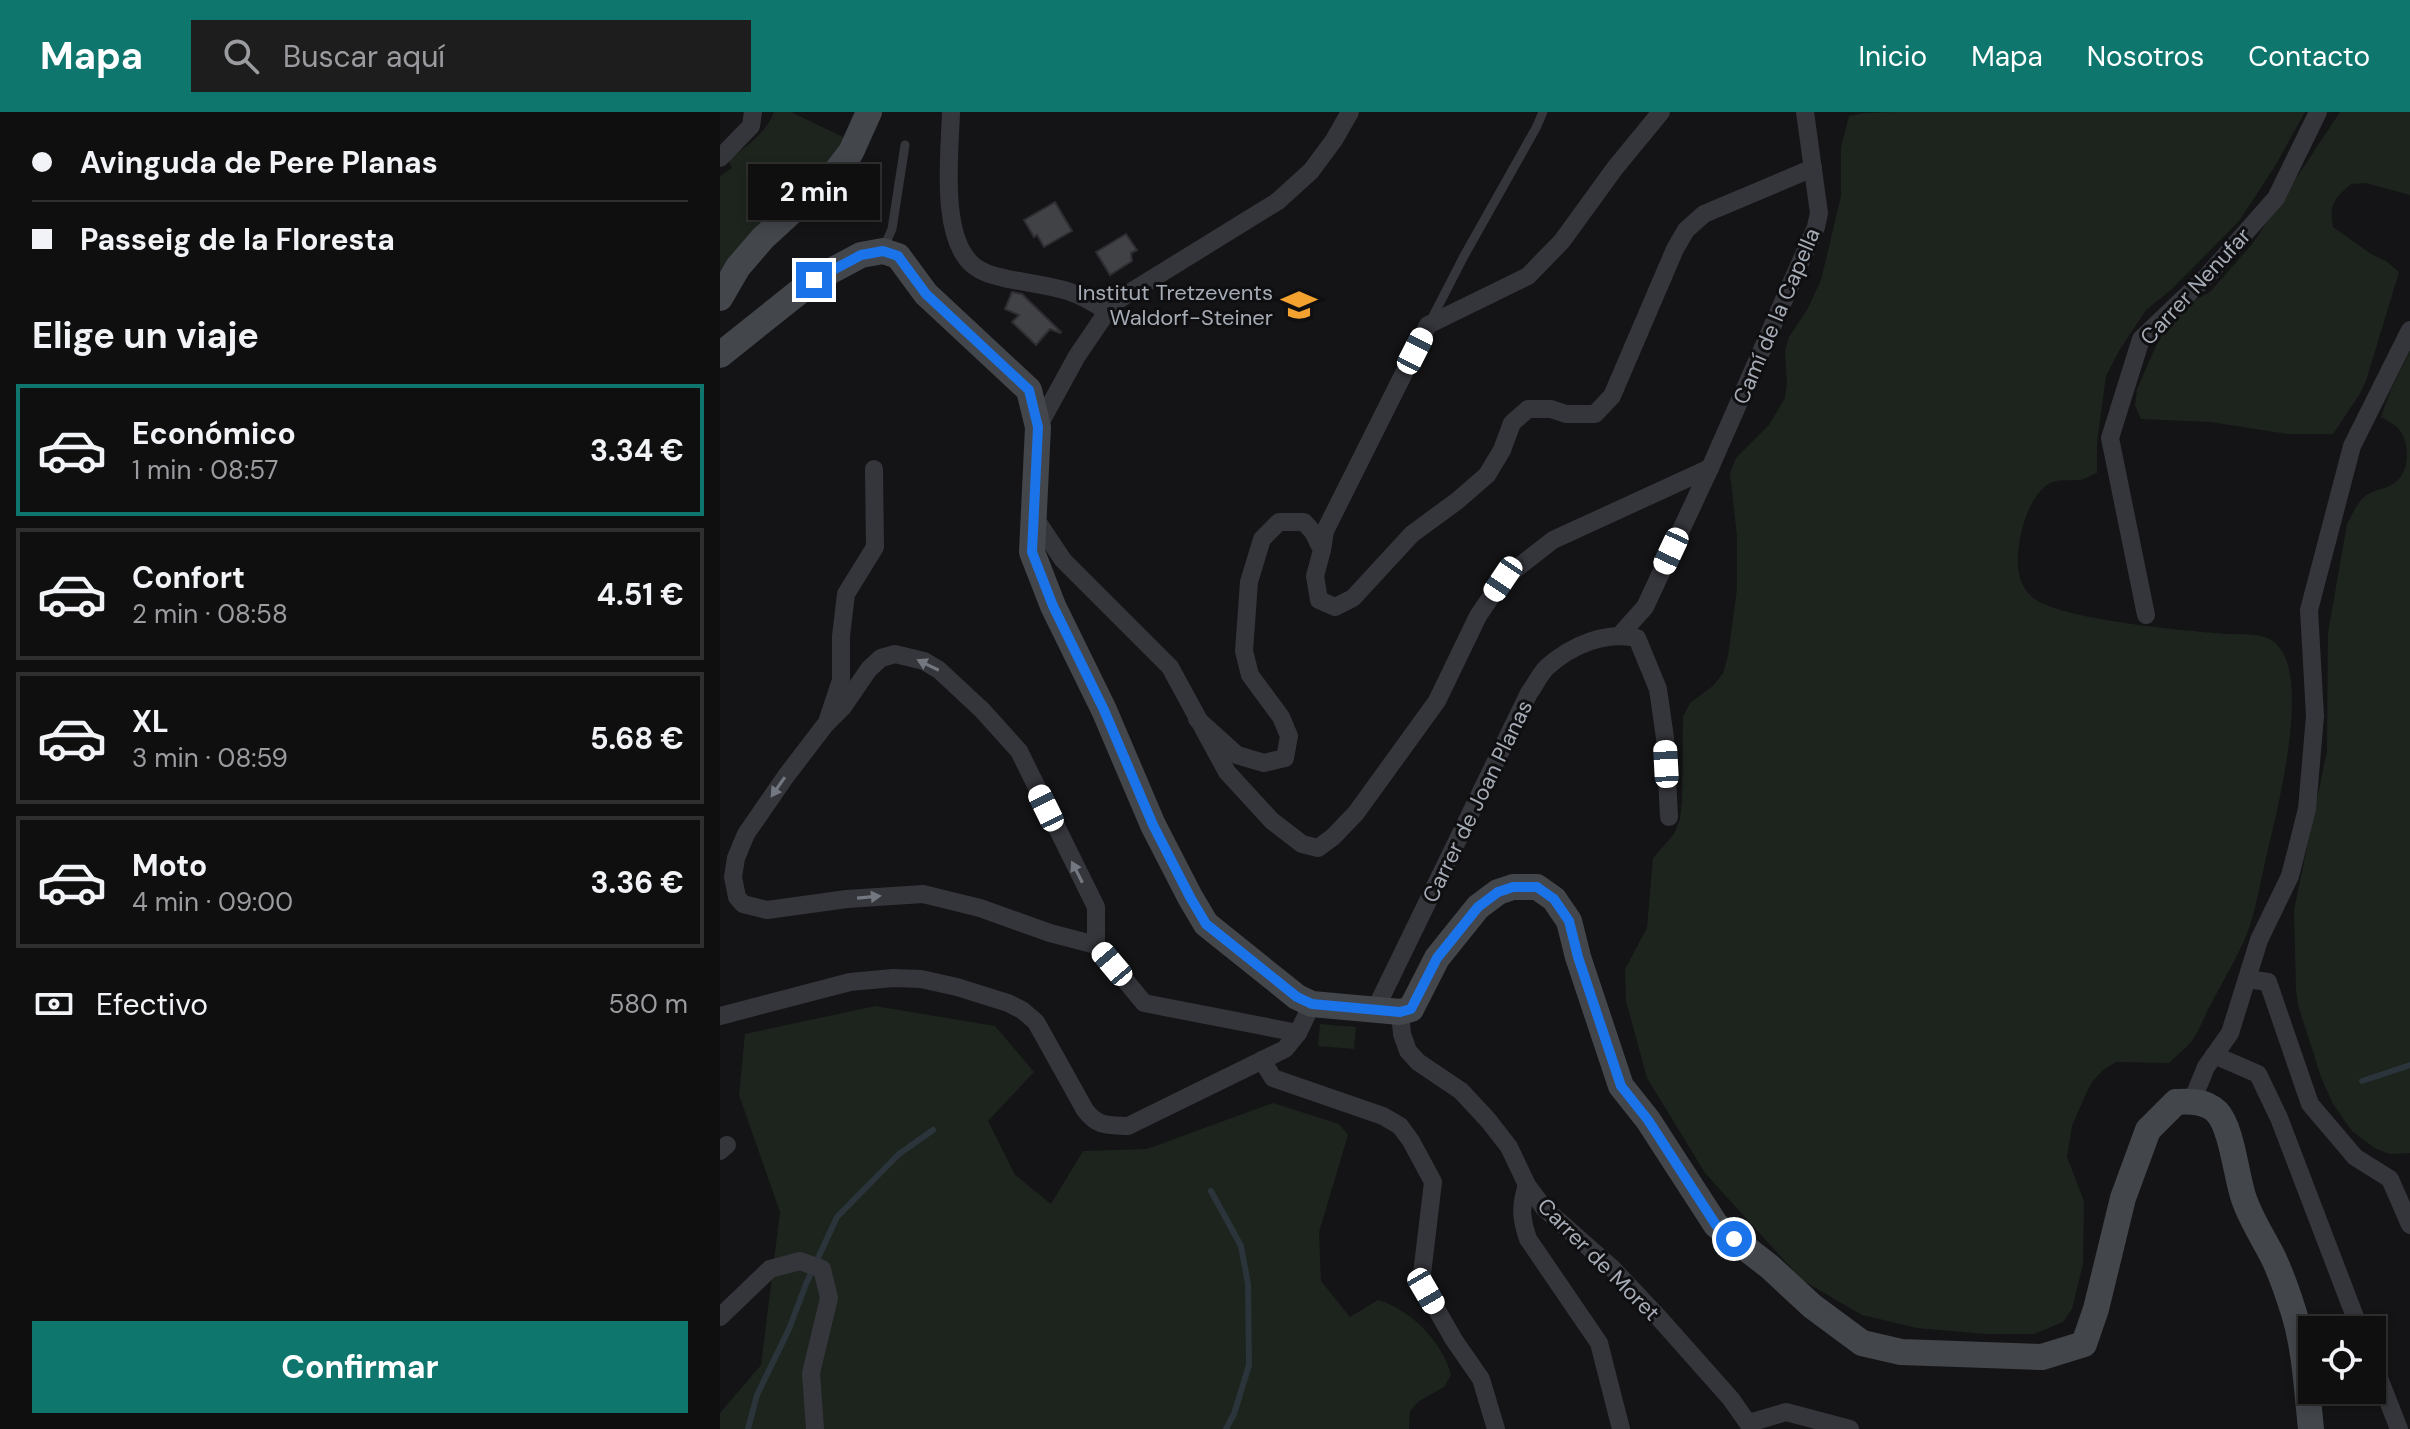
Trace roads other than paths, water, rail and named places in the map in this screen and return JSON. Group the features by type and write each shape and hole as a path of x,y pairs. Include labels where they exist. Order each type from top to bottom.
{"street":[{"path":"720,158 751,126 753,112"},
{"path":"720,298 738,267 756,245 838,169 851,152 869,112"},
{"path":"951,112 950,213 956,237 971,264 987,274 1070,290 1106,311"},
{"path":"1038,427 1077,356 1113,303 1278,201 1311,171 1350,112"},
{"path":"1661,112 1562,241 1528,276 1428,325 1325,531 1315,576 1319,600 1335,607 1353,598 1412,534 1487,475 1502,450 1512,423 1528,409 1595,414 1612,396 1686,230 1704,214 1813,168"},
{"name":"Camí de la Capella","path":"1620,635 1645,607 1816,227 1819,213 1805,112"},
{"name":"Carrer Nenufar","path":"2146,615 2110,438 2141,339 2208,275 2276,198 2318,112"},
{"path":"720,355 814,280 861,255 883,251 898,256 926,294 1029,390 1038,427 1032,552 1053,606 1104,710 1153,825 1206,924 1297,997 1312,1004 1388,1011 1411,1009 1437,958 1478,907 1498,892 1513,887 1537,887 1554,899 1569,921 1621,1086 1648,1120 1716,1225 1770,1267 1812,1306 1862,1343 1901,1352 2042,1357 2084,1344 2096,1309 2123,1198 2148,1130 2176,1102 2192,1101 2211,1107 2219,1114 2228,1131 2236,1173 2254,1225 2272,1256 2295,1315 2311,1429"},
{"path":"2192,1101 2206,1067 2230,1033 2259,940 2290,876 2307,809 2315,716 2309,610 2352,446 2410,330"},
{"path":"1033,515 1063,560 1170,667 1227,772 1272,821 1302,844 1318,848 1356,813 1437,701 1478,616 1503,579 1553,540 1710,468"},
{"path":"825,725 841,680 841,636 846,594 875,547 874,469"},
{"path":"1197,719 1237,755 1264,763 1285,758 1289,736 1281,717 1250,675 1244,651 1249,582 1262,539 1279,522 1304,522 1322,550"},
{"path":"1620,635 1637,638 1658,689 1665,738 1669,817"},
{"name":"Carrer de Joan Planas","path":"1388,1011 1529,693 1545,668 1566,653 1583,644 1620,635"},
{"path":"1096,945 1096,907 1019,751 982,710 939,670 924,661 895,654 881,658 869,669 843,707 825,725 786,776 746,834 736,858 733,877 737,897 743,904 767,910 847,899 923,894 980,908 1096,945 1144,1003 1298,1033"},
{"path":"720,1016 850,982 921,979 957,987 1022,1010 1036,1022 1094,1121 1128,1126 1285,1049 1298,1033 1312,1004"},
{"path":"2247,979 2268,982 2310,1104 2355,1157 2390,1179 2410,1225"},
{"name":"Carrer de Moret","path":"1388,1011 1408,1051 1418,1062 1461,1091 1488,1120 1509,1147 1527,1185 1544,1208 1612,1268 1731,1399 1750,1426 1786,1412 1850,1429"},
{"path":"2214,1055 2258,1074 2279,1118 2355,1316"},
{"path":"1262,1060 1273,1078 1383,1116 1400,1126 1411,1141 1433,1182 1422,1274 1426,1291 1481,1379 1496,1429"},
{"path":"1527,1185 1521,1202 1528,1239 1599,1343 1621,1429"},
{"path":"720,1317 770,1269 800,1261 822,1269 829,1298 811,1373 815,1429"},
{"path":"2386,1396 2399,1429"}],"lane":[{"path":"1428,325 1543,112"},
{"path":"883,251 892,229 905,145"}],"waterway":[{"path":"2362,1081 2410,1065"},
{"path":"748,1429 757,1395 837,1217 899,1154 933,1130"},
{"path":"1211,1191 1241,1246 1248,1284 1249,1365 1234,1414 1226,1429"}],"place":[{"name":"Institut Tretzevents Waldorf-Steiner","path":"1299,305"}]}
